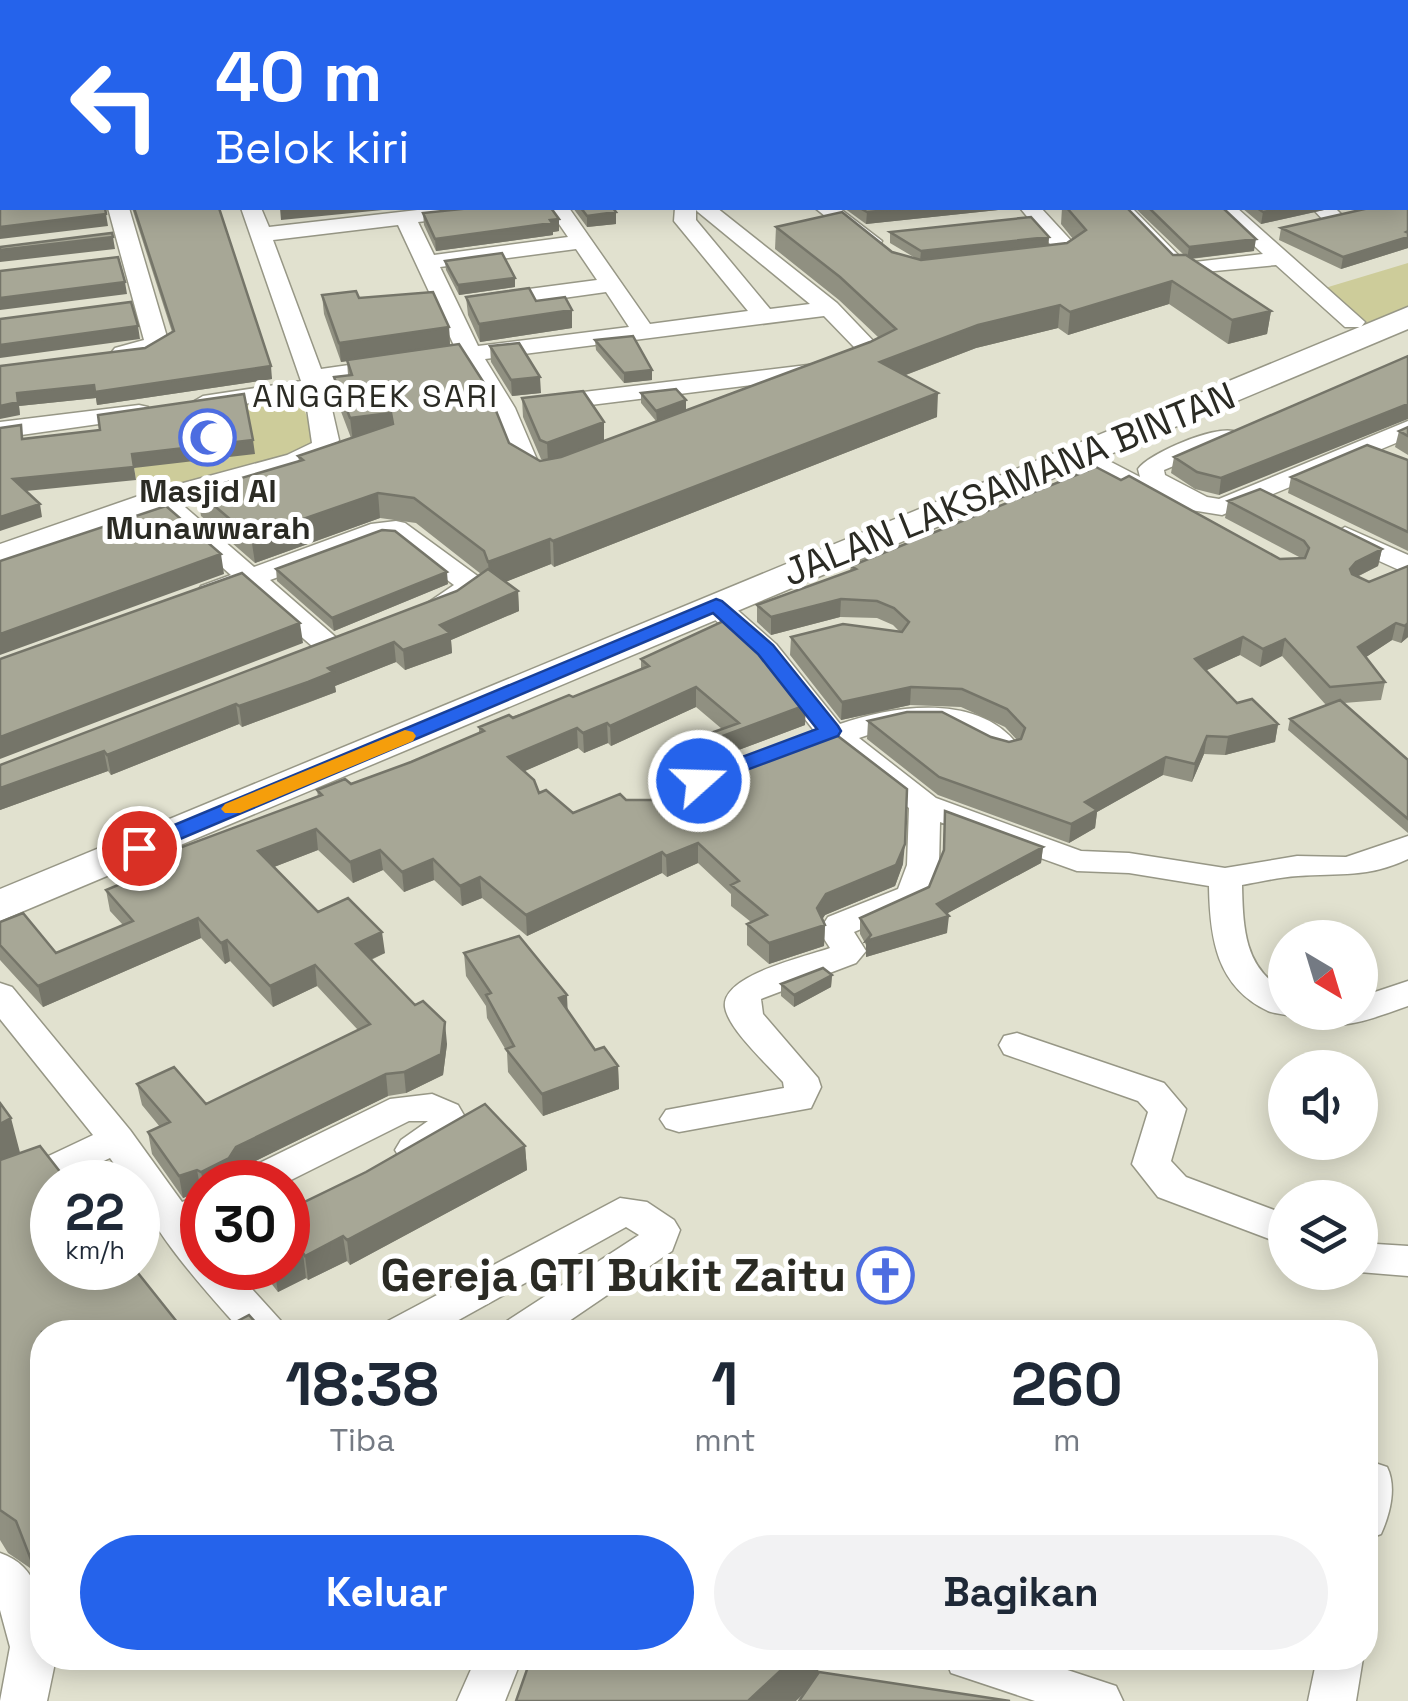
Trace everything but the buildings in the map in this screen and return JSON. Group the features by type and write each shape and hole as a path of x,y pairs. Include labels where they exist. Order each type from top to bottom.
{"main road":[{"name":"JALAN LAKSAMANA BINTAN","path":"0,906 166,824 912,512 1408,297"},
{"name":"JALAN LAKSAMANA BINTAN","path":"0,880 166,824 716,605 912,512 1077,454 1408,316"}],"street":[{"path":"91,358 147,350 160,343 136,303 116,235 118,210"},
{"path":"0,553 159,498 296,460 322,448 326,440 313,382 251,210"},
{"path":"260,235 466,210"},
{"path":"559,210 642,330"},
{"path":"686,210 686,221 763,316"},
{"path":"707,210 829,308 868,348 860,357 712,411"},
{"path":"830,210 875,235 889,257"},
{"path":"1123,210 1181,270 1281,258"},
{"path":"1228,210 1265,232 1281,258 1353,322"},
{"path":"1323,215 1360,210"},
{"path":"1022,261 1069,252 1036,214"},
{"path":"405,217 450,307 461,356 503,408 520,454 534,472 552,473 574,464"},
{"path":"427,262 582,242"},
{"path":"450,307 612,285"},
{"path":"461,356 829,308"},
{"path":"0,430 174,407 417,362"},
{"path":"503,408 816,371"},
{"path":"1255,423 1155,464 1151,474 1172,490 1222,507 1408,429"},
{"path":"1366,448 1394,461"},
{"path":"1077,454 1221,530"},
{"path":"1259,493 1292,509"},
{"path":"159,498 329,646"},
{"path":"1325,526 1408,567"},
{"path":"178,604 380,530 396,529 474,586 413,614"},
{"path":"1378,581 1408,567"},
{"path":"716,605 780,645 825,735 925,805 1076,861 1128,863 1225,878 1297,866 1346,867 1379,860 1408,846"},
{"path":"292,660 363,633"},
{"path":"825,735 878,720 920,714 962,720 989,734 1005,748"},
{"path":"679,1119 798,1099 803,1087 800,1078 748,1019 742,1008 744,995 752,988 844,955 849,951 836,931 840,925 912,895 923,864 925,805"},
{"path":"1225,878 1227,937 1241,975 1268,998"},
{"path":"1378,1004 1408,993"},
{"path":"0,995 180,1206"},
{"path":"1017,1045 1151,1092 1167,1108 1166,1126 1154,1147 1152,1164 1172,1188 1268,1224"},
{"path":"299,1160 403,1108 432,1107 446,1114 450,1124 438,1136 374,1170"},
{"path":"0,1195 118,1138"},
{"path":"426,1320 620,1212 634,1212 660,1230 658,1241 643,1254 541,1320"},
{"path":"1378,1259 1408,1261"},
{"path":"229,1290 256,1320"},
{"path":"0,1572 23,1604 30,1626"},
{"path":"23,1701 31,1670"},
{"path":"480,1701 494,1670"},
{"path":"1005,1670 1099,1701"},
{"path":"1332,1701 1338,1670"}],"shaded area":[{"path":"1408,263 1408,306 1362,325 1315,291"},
{"path":"297,390 315,439 287,462 266,460 139,505 128,416"}],"slow traffic":[{"path":"232,809 405,736"}],"place":[{"name":"Masjid Al Munawwarah","path":"208,437"},
{"name":"Gereja GTI Bukit Zaitu","path":"885,1275"}],"district":[{"name":"ANGGREK SARI","path":"376,396"}],"route":[{"path":"139,848 716,605 766,650 830,731 699,781"}]}
